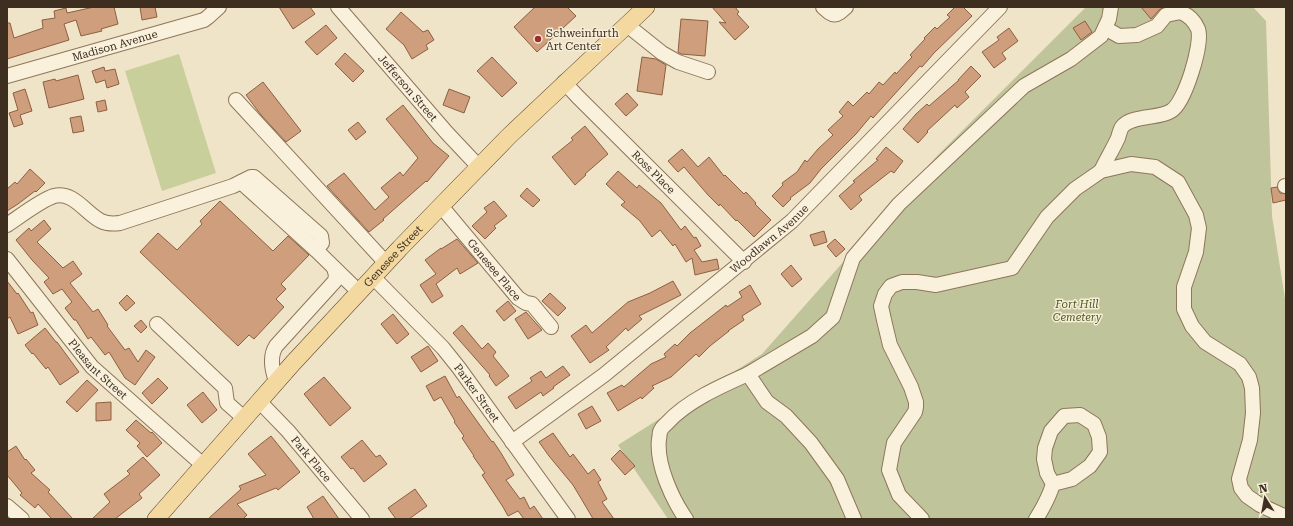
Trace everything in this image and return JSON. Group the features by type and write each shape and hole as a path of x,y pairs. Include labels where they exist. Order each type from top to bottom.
{"main road":[{"name":"Genesee Street","path":"160,517 276,381 386,263 509,136 564,82 646,7"}],"street":[{"name":"Madison Avenue","path":"7,76 204,20 219,7"},
{"name":"Jefferson Street","path":"338,7 447,133 479,167"},
{"path":"824,7 835,16 846,7"},
{"name":"Woodlawn Avenue","path":"512,442 604,375 744,262 792,221 1000,7"},
{"path":"686,519 678,507 663,472 658,446 660,430 674,415 725,384 748,374 812,336 833,317 853,258 899,204 1024,86 1071,59 1101,36 1109,19 1111,7"},
{"path":"1100,171 1122,126 1135,119 1153,117 1172,111 1186,90 1196,54 1198,30 1191,17 1181,12 1166,15 1157,26 1137,35 1119,36 1105,28"},
{"path":"627,25 662,53 678,62 708,72"},
{"name":"Ross Place","path":"564,82 744,262"},
{"path":"236,100 386,263"},
{"path":"922,519 899,494 889,470 894,443 912,417 916,407 911,387 890,344 881,306 884,294 891,286 902,282 917,282 936,286 1012,268 1047,217 1075,189 1100,171 1131,164 1155,167 1178,182 1196,215 1199,228 1196,252 1184,287 1184,309 1192,326 1205,342 1240,364 1249,376 1252,388 1253,413 1250,440 1239,479 1241,488 1246,496 1260,505 1284,516 1286,519"},
{"path":"7,225 54,196 62,195 71,198 102,222 114,224 144,216 241,182 316,250 359,292"},
{"name":"Genesee Place","path":"441,206 518,298 526,303 532,304 551,327"},
{"name":"Pleasant Street","path":"7,259 92,367 203,465"},
{"path":"276,381 272,366 273,351 335,281 336,274 334,268"},
{"name":"Parker Street","path":"373,277 443,348 473,386 568,519"},
{"path":"158,324 225,388 227,403 244,418"},
{"path":"748,374 767,402 786,416 811,443 837,479 854,519"},
{"name":"Park Place","path":"259,401 288,431 362,519"},
{"path":"1036,519 1050,494 1053,484 1044,459 1045,448 1051,431 1064,416 1080,415 1094,424 1099,437 1100,452 1090,466 1072,479 1053,484"},
{"path":"7,506 22,519"}],"green space":[{"name":"Fort Hill Cemetery","path":"1086,7 1253,7 1266,21 1272,216 1286,305 1286,519 668,519 618,445 762,354 935,158"},
{"path":"179,54 216,173 162,191 125,71"}],"building":[{"path":"94,7 114,7 118,24 101,29 102,31 81,36 76,20 64,24 69,40 7,59 7,23 10,23 14,38 43,28 42,20 55,18 54,11 66,8 67,13"},
{"path":"140,7 155,7 157,17 142,20"},
{"path":"279,7 310,7 315,14 293,29"},
{"name":"Schweinfurth Art Center","path":"535,7 567,7 576,16 537,52 514,27"},
{"path":"712,7 735,7 739,12 737,14 749,27 735,40 719,22 726,23"},
{"path":"955,7 963,7 972,16 934,53 922,67 920,66 873,118 871,116 856,134 821,169 810,183 790,198 791,199 783,207 772,196 783,185 782,183 797,172 805,160 807,162 833,135 828,130 843,116 839,112 848,101 853,106 867,92 869,94 879,82 883,85 895,72 896,74 912,57 910,55 925,39 924,38 935,27 937,29 950,17 947,15"},
{"path":"1141,7 1164,7 1151,19"},
{"path":"401,12 423,32 428,30 434,40 426,45 428,49 412,59 404,45 386,29"},
{"path":"681,19 708,21 705,56 681,54 678,52"},
{"path":"1085,21 1092,32 1081,40 1073,28"},
{"path":"326,25 337,38 317,55 305,42"},
{"path":"1009,28 1018,41 1002,53 1006,59 994,68 982,52 999,40 997,37"},
{"path":"345,53 364,71 353,82 335,64"},
{"path":"492,57 517,83 502,97 477,71"},
{"path":"642,57 656,59 666,65 662,95 637,91"},
{"path":"971,66 981,76 965,92 969,97 957,108 955,105 927,131 928,132 918,143 903,129 916,114 927,104 929,106 959,80"},
{"path":"104,67 105,71 115,69 119,84 107,88 105,80 96,83 92,71"},
{"path":"78,75 84,99 49,108 43,82 55,79 56,81"},
{"path":"263,82 301,131 286,142 261,115 246,95"},
{"path":"25,89 32,111 20,115 23,124 14,127 9,113 18,110 13,93"},
{"path":"449,89 470,97 464,113 443,105"},
{"path":"627,93 638,105 626,116 615,104"},
{"path":"105,100 107,110 98,112 96,102"},
{"path":"403,105 433,143 449,156 427,182 426,181 369,232 327,186 344,173 375,210 389,197 381,188 400,172 403,176 418,158 386,119"},
{"path":"81,116 84,131 73,133 70,118"},
{"path":"358,122 366,132 356,140 348,130"},
{"path":"585,126 608,154 575,185 552,157 573,140 571,138"},
{"path":"886,147 903,161 894,173 891,171 859,196 862,200 851,210 839,196 855,182 853,181 878,160 876,159"},
{"path":"682,149 698,167 709,157 724,176 725,175 744,194 746,192 756,203 755,204 771,220 754,237 720,204 719,206 708,195 684,167 678,172 668,161"},
{"path":"30,169 45,183 36,192 35,191 7,211 7,189 15,182 17,184"},
{"path":"618,171 637,188 639,185 661,203 681,230 685,226 694,238 696,237 701,246 694,250 702,262 717,259 719,269 695,275 692,258 686,262 675,244 673,246 660,230 652,237 640,221 621,205 625,202 606,184"},
{"path":"1277,187 1280,193 1286,194 1286,200 1273,203 1271,188"},
{"path":"527,188 540,200 533,207 520,196"},
{"path":"220,201 273,251 288,236 309,255 281,284 286,289 276,299 284,307 254,339 249,335 238,346 140,252 158,233 177,250 202,224 200,221"},
{"path":"494,201 507,216 494,226 496,228 485,239 472,226 487,212 484,208"},
{"path":"44,220 51,229 37,242 63,268 73,261 82,274 70,283 93,312 98,309 108,325 107,326 125,350 129,348 138,362 146,350 155,357 135,385 125,378 109,352 105,355 91,337 88,339 76,320 74,320 65,308 72,302 62,289 53,294 44,282 49,278 16,240 29,228 31,231"},
{"path":"824,231 827,242 814,246 810,235"},
{"path":"457,239 478,263 460,274 457,268 436,284 443,296 432,303 420,285 436,274 425,260 441,248"},
{"path":"835,239 845,249 836,257 827,246"},
{"path":"791,265 802,279 792,287 781,274"},
{"path":"7,281 17,294 18,293 31,313 33,312 38,325 18,334 10,317 7,319"},
{"path":"673,281 681,295 639,316 642,319 628,331 626,328 606,347 609,350 590,363 571,336 586,325 592,333 628,302"},
{"path":"750,285 761,304 742,316 744,320 728,331 699,357 696,354 671,377 652,386 654,388 642,399 641,397 618,411 607,393 622,385 624,387 651,364 666,357 664,354 675,344 677,346 690,333 726,305 727,307 742,297 739,292"},
{"path":"550,293 566,308 558,316 542,301"},
{"path":"127,295 135,303 126,311 119,303"},
{"path":"508,301 516,311 504,321 496,311"},
{"path":"526,312 542,330 528,339 515,319"},
{"path":"393,314 409,334 397,344 381,324"},
{"path":"141,320 147,327 141,333 134,326"},
{"path":"462,325 482,349 488,343 496,352 493,356 509,376 496,386 489,376 490,375 453,333"},
{"path":"45,328 79,372 60,385 48,367 46,369 25,345"},
{"path":"428,346 438,361 421,372 411,357"},
{"path":"563,366 570,375 543,396 541,392 516,409 508,397 532,381 530,378 541,371 546,378"},
{"path":"445,376 457,398 459,396 492,442 493,441 514,475 506,480 520,499 524,497 530,509 534,506 543,519 524,519 518,511 508,516 482,475 485,473 462,438 464,436 454,422 455,421 441,397 434,401 426,386"},
{"path":"324,377 351,408 330,426 304,394"},
{"path":"158,378 168,388 152,404 142,393"},
{"path":"87,380 98,390 77,412 66,402"},
{"path":"203,392 217,410 202,423 187,405"},
{"path":"111,402 111,420 96,421 96,403"},
{"path":"592,406 601,421 586,429 578,414"},
{"path":"136,420 151,433 152,432 162,443 147,457 137,446 140,443 126,430"},
{"path":"553,433 570,457 573,454 588,474 594,469 601,480 598,482 607,499 602,502 614,519 593,519 573,485 539,442"},
{"path":"271,436 300,472 278,490 276,488 237,504 247,515 243,519 208,519 241,489 239,486 266,475 248,454"},
{"path":"362,440 376,457 380,455 387,464 364,482 353,468 351,469 341,457"},
{"path":"16,446 25,460 26,459 35,470 31,473 50,490 48,492 73,519 52,519 38,504 35,508 20,495 22,493 7,475 7,452"},
{"path":"620,450 635,466 625,475 611,459"},
{"path":"143,457 160,475 139,494 142,498 115,519 92,519 110,502 104,494 130,474 127,471"},
{"path":"415,489 427,506 409,519 396,519 388,508"},
{"path":"323,496 339,519 314,519 307,507"}],"place":[{"name":"Schweinfurth Art Center","path":"538,39"}]}
